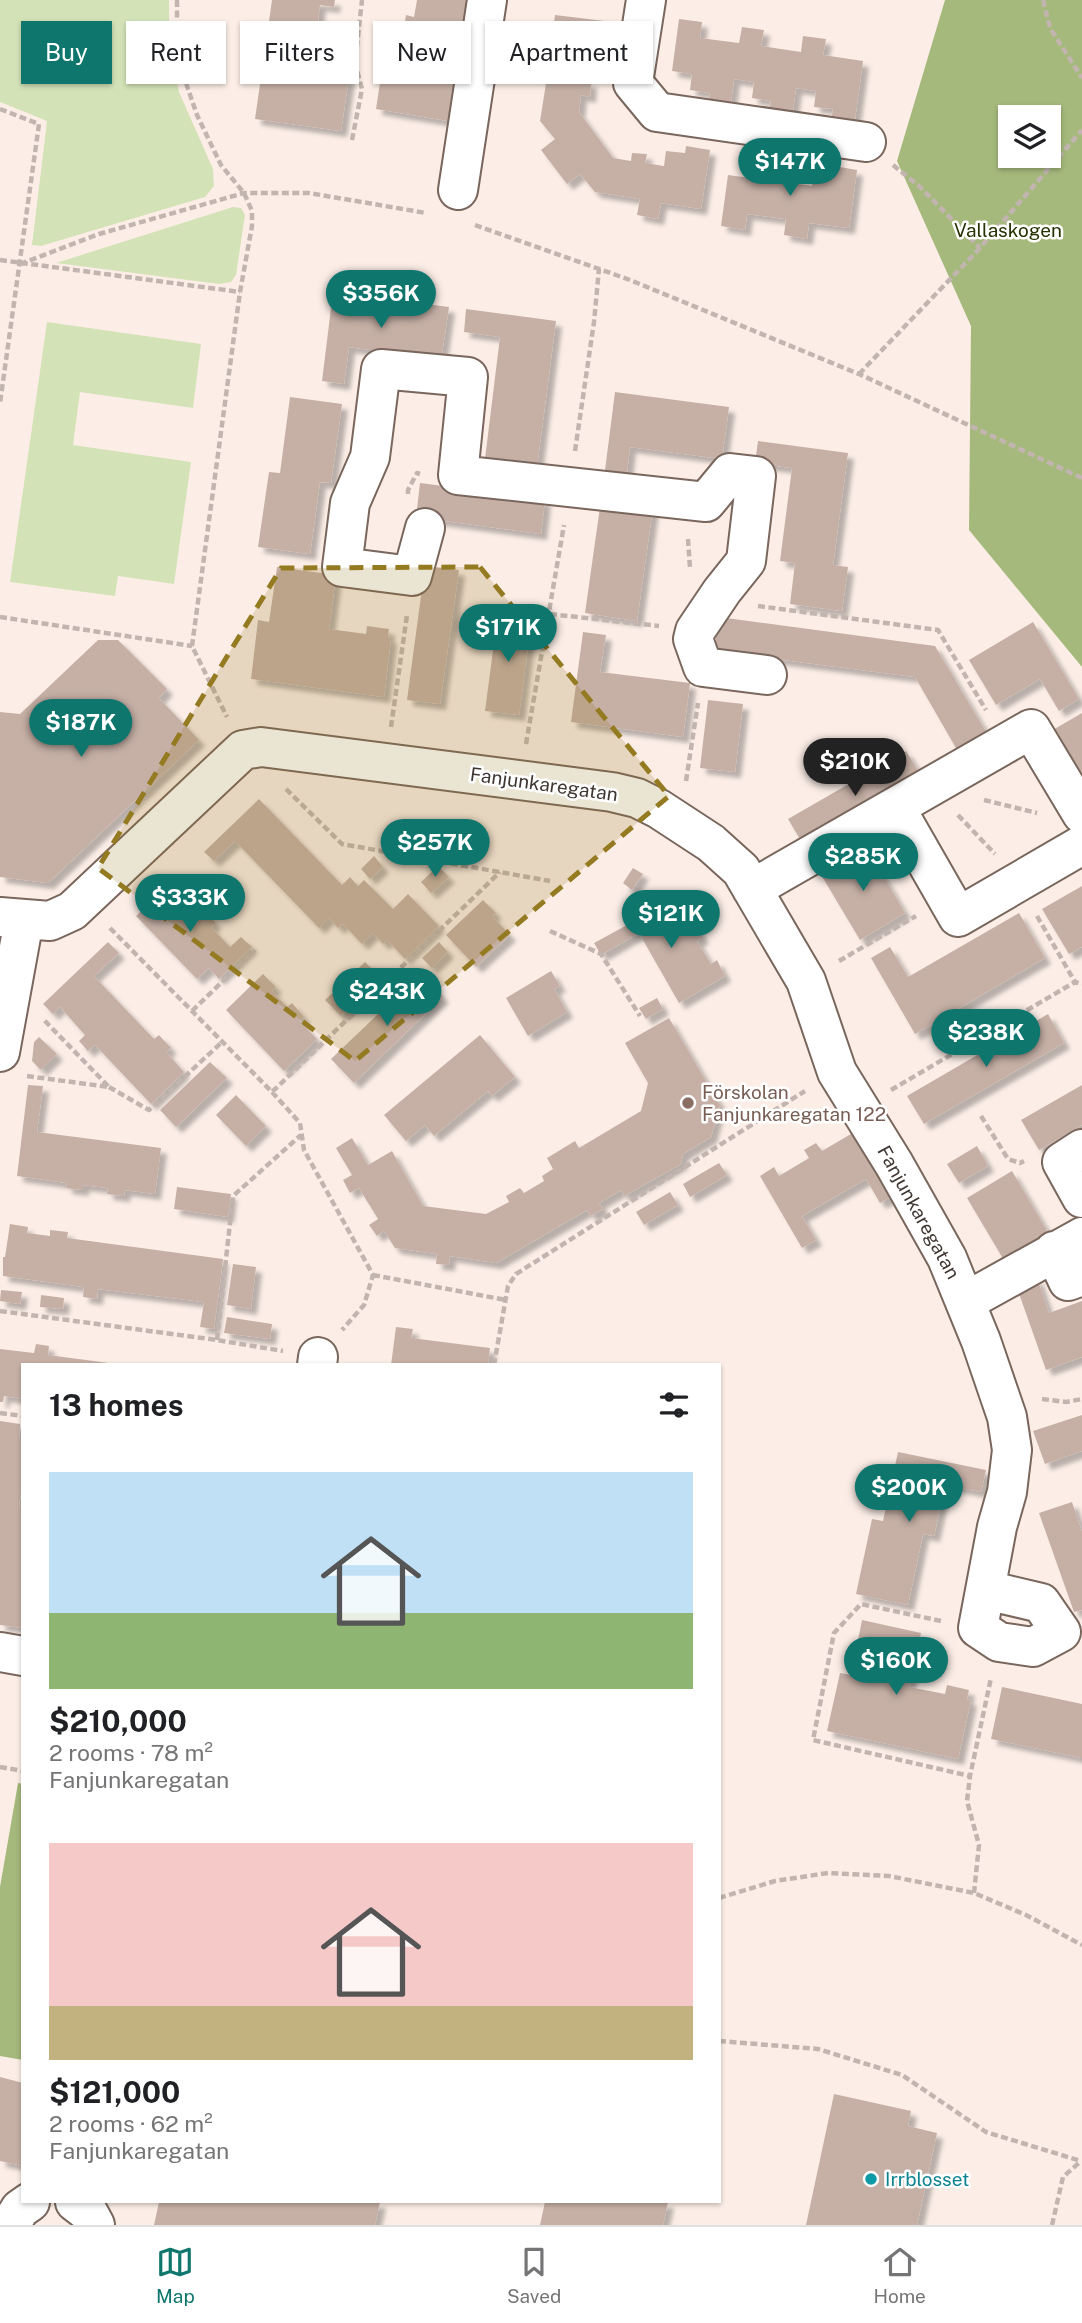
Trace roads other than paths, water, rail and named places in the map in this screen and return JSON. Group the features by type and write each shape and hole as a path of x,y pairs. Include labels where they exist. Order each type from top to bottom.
{"street":[{"path":"458,190 487,0"},
{"path":"646,0 633,83 657,112 866,142"},
{"path":"425,528 412,576 342,567 350,503 370,457 381,369 468,377 458,475 706,502 730,473 756,476 746,561 722,591 695,631 693,639 703,667 767,675"},
{"path":"752,889 1031,729 1082,814"},
{"name":"Fanjunkaregatan","path":"12,918 50,921 72,911 243,750 261,747 612,792 636,798 659,809 719,849 741,870 806,981 837,1072 947,1258 1007,1417 1012,1450 1007,1492 997,1527 986,1590 988,1635 1034,1647 1075,1636"},
{"path":"895,807 958,917 1082,845"},
{"path":"7,1063 12,918"},
{"path":"1072,1156 1082,1198"},
{"path":"965,1302 1068,1244 1068,1281 1082,1276"},
{"path":"986,1590 1041,1603 1075,1636"},
{"path":"0,1652 21,1656"},
{"path":"10,2225 20,2209 29,2203"},
{"path":"76,2203 88,2212 95,2225"}],"place":[{"name":"Förskolan Fanjunkaregatan 122","path":"688,1103"},
{"name":"Irrblosset","path":"871,2179"}],"park label":[{"name":"Vallaskogen","path":"1008,230"}]}
